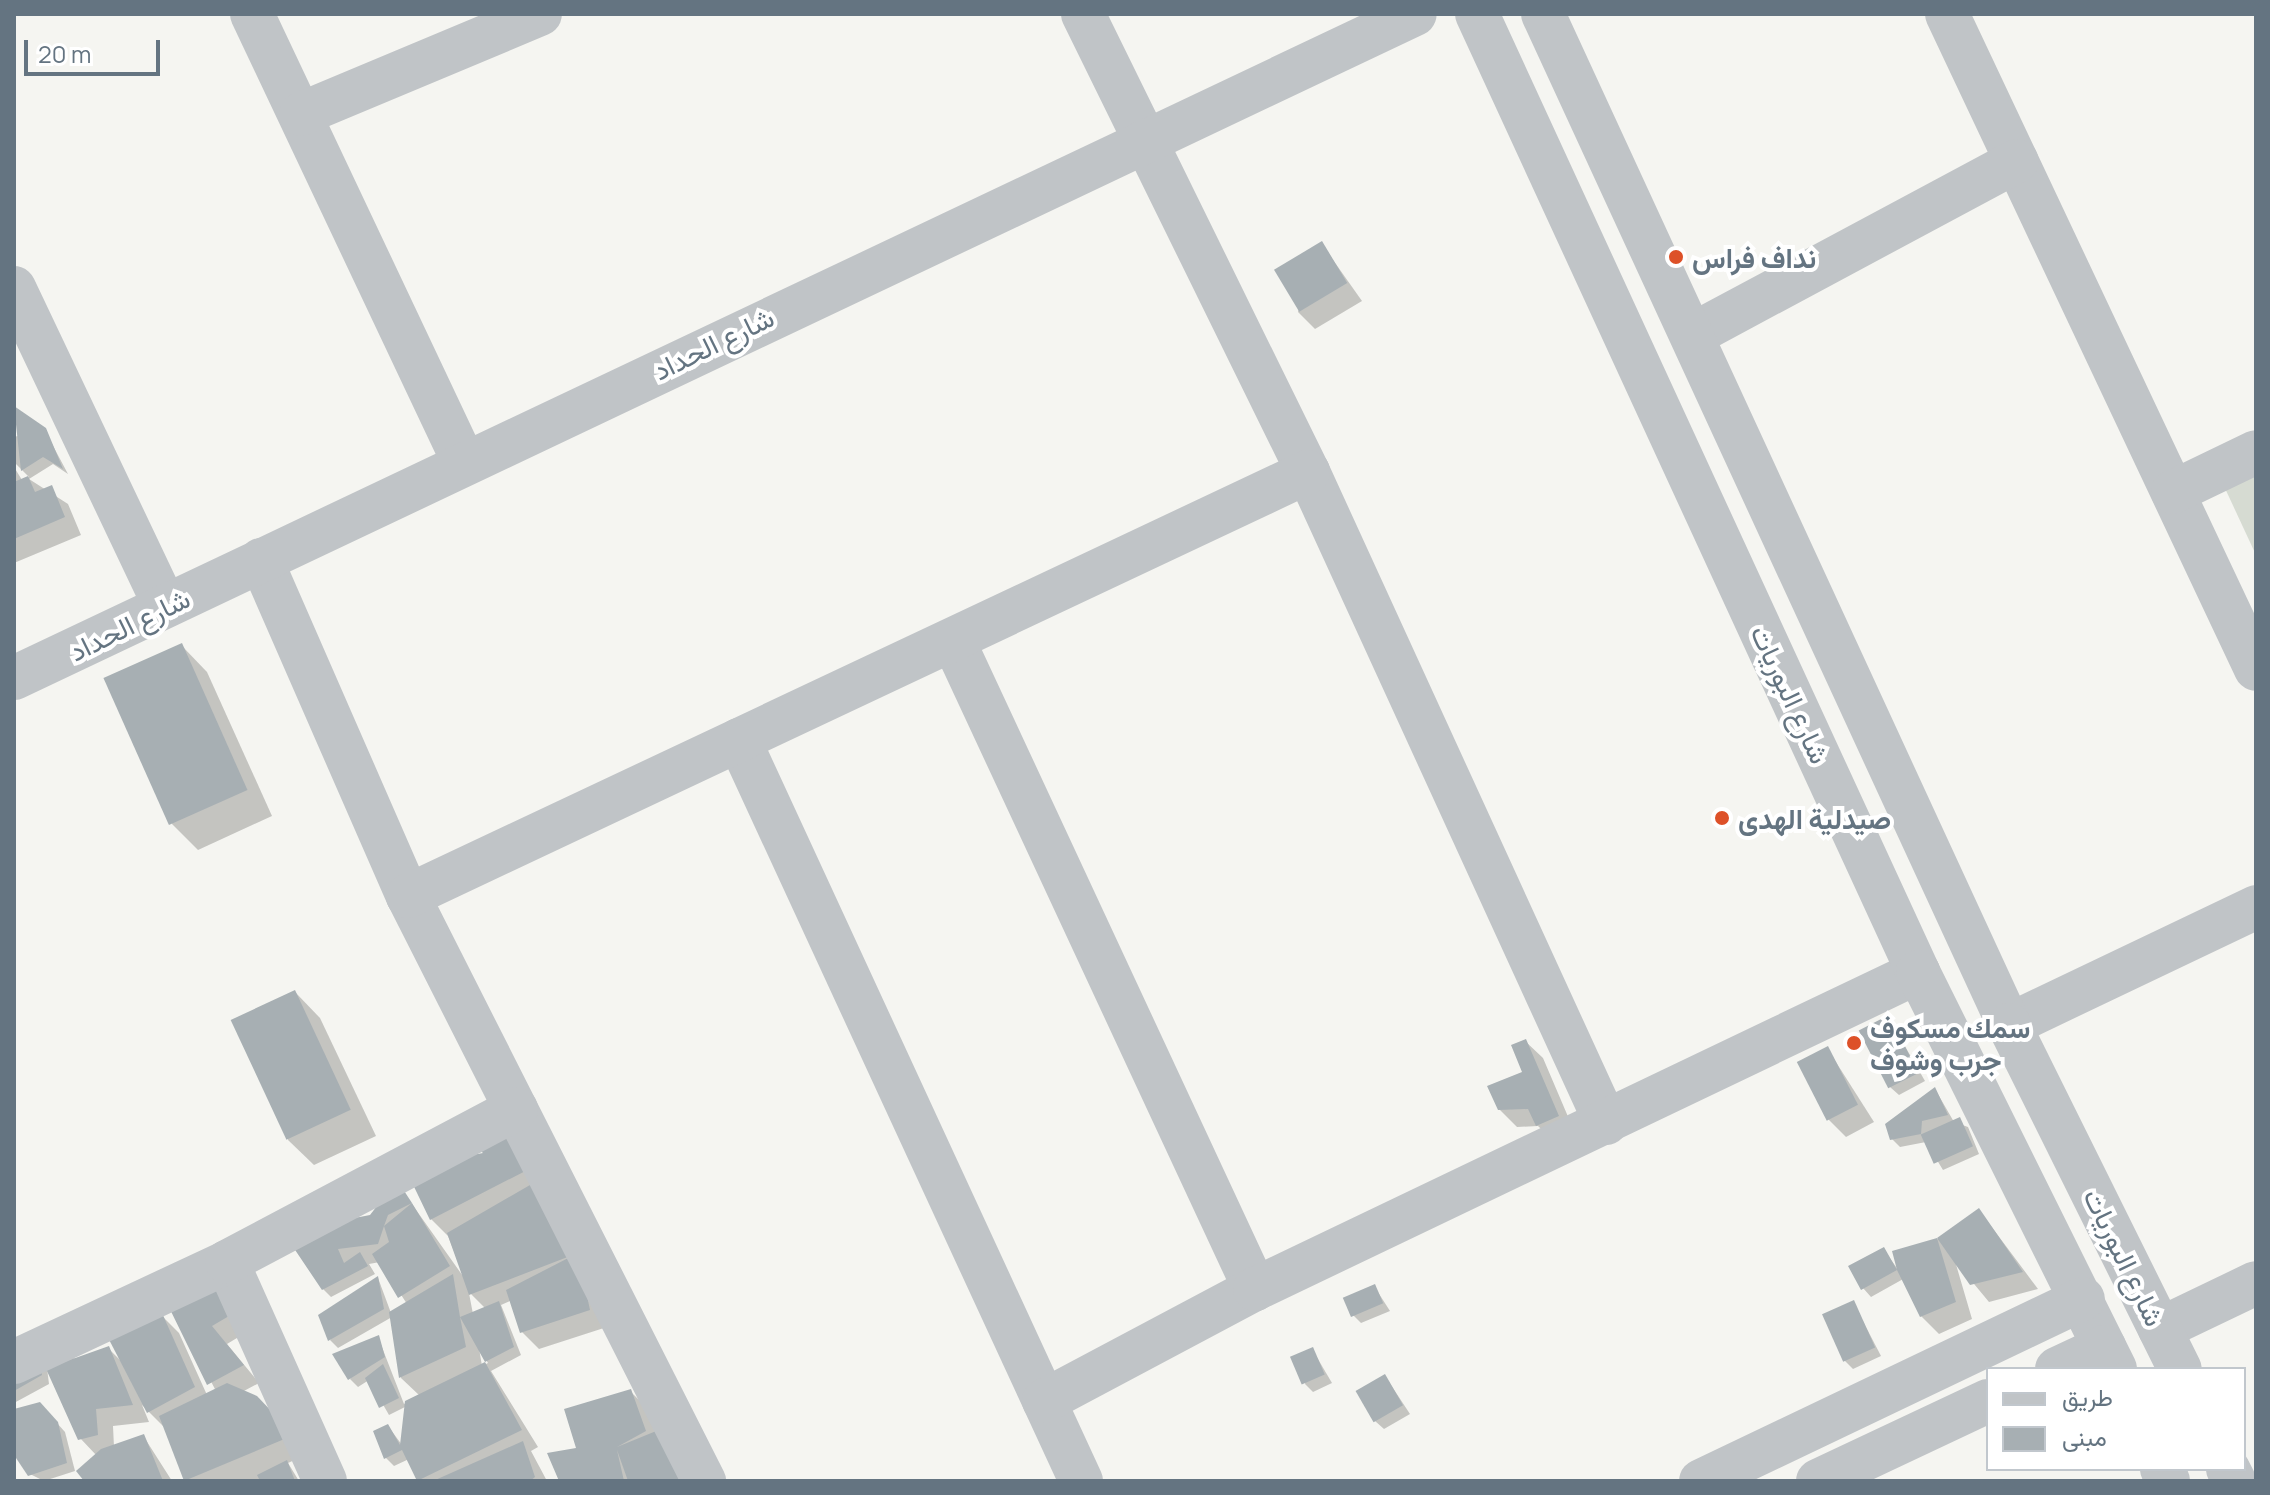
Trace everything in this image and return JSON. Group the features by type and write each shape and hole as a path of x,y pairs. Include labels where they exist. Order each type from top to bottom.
{"street":[{"path":"252,14 464,463"},
{"path":"301,114 540,14"},
{"path":"1083,14 1147,138 1308,472 1606,1123"},
{"name":"شارع الحداد","path":"14,678 1147,138 1415,14"},
{"name":"شارع البوريات","path":"1477,14 1918,972 2110,1358"},
{"name":"شارع البوريات","path":"1543,14 1694,334 2009,1025 2179,1367"},
{"path":"1947,14 2256,669"},
{"path":"1640,363 1673,359 1694,334 2017,161"},
{"path":"14,288 165,606"},
{"path":"1690,473 1712,449 1745,445"},
{"path":"2173,492 2256,452"},
{"path":"408,896 1308,472"},
{"path":"261,560 408,896 704,1481"},
{"path":"953,640 1255,1289"},
{"path":"739,740 1081,1481"},
{"path":"2009,1025 2256,907"},
{"path":"1044,1401 1255,1289 1918,972"},
{"path":"14,1362 227,1262 516,1109"},
{"path":"227,1262 325,1481"},
{"path":"2160,1329 2256,1283"},
{"path":"1701,1481 2083,1299"},
{"path":"2067,1367 2110,1358"},
{"path":"1818,1481 1986,1402"}],"shaded area":[{"path":"2256,469 2256,555 2223,484"}],"building":[{"path":"1322,241 1347,283 1299,312 1274,270"},
{"path":"14,406 46,428 63,469 43,457 21,471"},
{"path":"28,476 35,492 52,485 65,517 14,539 14,482"},
{"path":"182,643 247,790 169,825 103,678"},
{"path":"295,990 351,1110 286,1140 231,1020"},
{"path":"1889,1015 1919,1073 1888,1088 1859,1030"},
{"path":"1526,1039 1559,1116 1536,1126 1528,1109 1498,1110 1487,1086 1522,1072 1511,1045"},
{"path":"1828,1046 1858,1105 1827,1121 1797,1062"},
{"path":"1935,1087 1948,1115 1922,1121 1921,1134 1890,1140 1885,1124"},
{"path":"1960,1117 1973,1146 1934,1164 1921,1134"},
{"path":"498,1119 535,1166 430,1220 405,1168 483,1153 464,1137"},
{"path":"549,1174 578,1253 469,1295 447,1233"},
{"path":"397,1180 412,1203 388,1215 378,1244 338,1249 344,1263 360,1252 368,1266 322,1290 283,1232 370,1215"},
{"path":"412,1203 450,1266 398,1298 372,1254 389,1242 384,1226"},
{"path":"1979,1208 2023,1272 1970,1285 1937,1238"},
{"path":"1937,1238 1956,1302 1920,1317 1897,1270 1892,1251"},
{"path":"1884,1247 1897,1270 1861,1290 1848,1266"},
{"path":"578,1253 590,1310 520,1333 506,1290"},
{"path":"227,1262 246,1306 212,1326 244,1365 207,1385 162,1293"},
{"path":"453,1274 466,1347 399,1378 389,1312"},
{"path":"378,1276 384,1309 328,1341 318,1315"},
{"path":"1375,1284 1383,1303 1351,1317 1343,1298"},
{"path":"1854,1300 1875,1348 1843,1362 1822,1314"},
{"path":"499,1301 514,1347 485,1362 460,1317"},
{"path":"162,1313 195,1387 147,1413 103,1328"},
{"path":"379,1335 385,1357 348,1380 332,1354"},
{"path":"109,1346 133,1405 96,1409 98,1435 78,1440 38,1351 64,1362"},
{"path":"1313,1347 1325,1375 1302,1384 1290,1357"},
{"path":"38,1351 42,1375 14,1391 14,1365"},
{"path":"485,1362 522,1430 417,1481 402,1450 384,1459 373,1431 388,1424 400,1445 405,1401"},
{"path":"383,1364 399,1398 379,1408 365,1378"},
{"path":"1385,1374 1403,1405 1374,1422 1356,1391"},
{"path":"227,1383 257,1396 294,1435 184,1481 159,1416"},
{"path":"631,1389 646,1431 617,1447 666,1427 694,1481 628,1481 617,1450 624,1481 559,1481 547,1453 576,1448 564,1409"},
{"path":"40,1402 58,1422 67,1463 28,1476 14,1455 14,1409"},
{"path":"144,1434 163,1481 84,1481 76,1471 101,1449"},
{"path":"523,1441 535,1477 530,1481 433,1481"},
{"path":"287,1460 295,1481 260,1481 257,1475"}],"place":[{"name":"نداف فراس","path":"1676,257"},
{"name":"صيدلية الهدى","path":"1722,818"},
{"name":"سمك مسكوف جرب وشوف","path":"1854,1043"}]}
